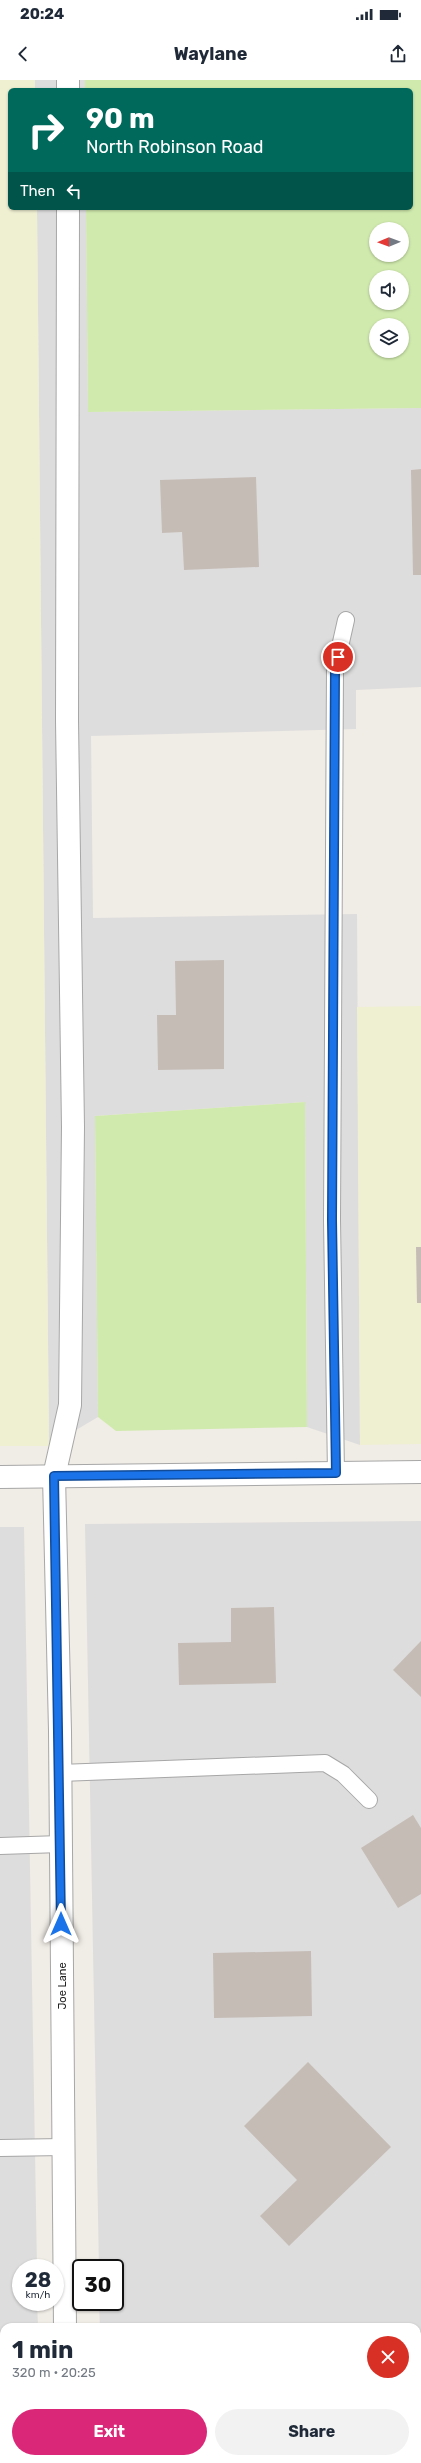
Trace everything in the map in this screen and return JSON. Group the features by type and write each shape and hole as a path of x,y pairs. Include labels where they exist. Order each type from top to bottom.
{"street":[{"name":"Joe Lane","path":"65,2323 61,1844 54,1476 70,1397 73,1126 67,721 68,210"},
{"path":"0,1477 421,1472"}],"lane":[{"path":"336,1473 332,1220 335,669 346,620"},
{"path":"60,1774 326,1763 343,1774 369,1800"},
{"path":"0,1846 61,1844"},
{"path":"0,2148 63,2147"}],"shaded area":[{"path":"35,80 85,80 85,88 35,88"},
{"path":"37,210 86,210 88,412 421,408 421,687 356,690 356,729 91,736 93,918 357,914 360,1445 307,1427 305,1102 95,1116 98,1417 49,1446"},
{"path":"421,1521 421,2323 100,2323 99,2311 124,2311 124,2259 99,2259 85,1524"},
{"path":"0,1527 24,1527 37,2259 12,2259 12,2311 37,2311 38,2323 0,2323"}],"green space":[{"path":"0,80 35,80 35,88 8,88 8,210 37,210 49,1446 0,1446"},
{"path":"85,80 421,80 421,408 88,412 86,210 413,210 413,88 85,88"},
{"path":"421,1006 421,1444 360,1445 357,1007"},
{"path":"305,1102 307,1427 116,1431 98,1417 95,1116"}],"building":[{"path":"421,469 421,575 413,575 411,470"},
{"path":"256,477 259,567 184,570 182,532 162,533 160,480"},
{"path":"224,960 224,1069 158,1070 157,1015 176,1015 175,961"},
{"path":"416,1247 421,1247 421,1303 417,1303"},
{"path":"274,1607 276,1683 179,1685 178,1643 231,1642 231,1608"},
{"path":"421,1641 421,1697 393,1670"},
{"path":"413,1815 421,1828 421,1894 398,1908 361,1848"},
{"path":"311,1951 312,2016 214,2018 213,1953"},
{"path":"308,2062 391,2147 289,2246 260,2216 297,2180 244,2126"}],"route":[{"path":"61,1924 60,1731 54,1476 336,1473 332,1220 336,765 335,669 338,657"}]}
